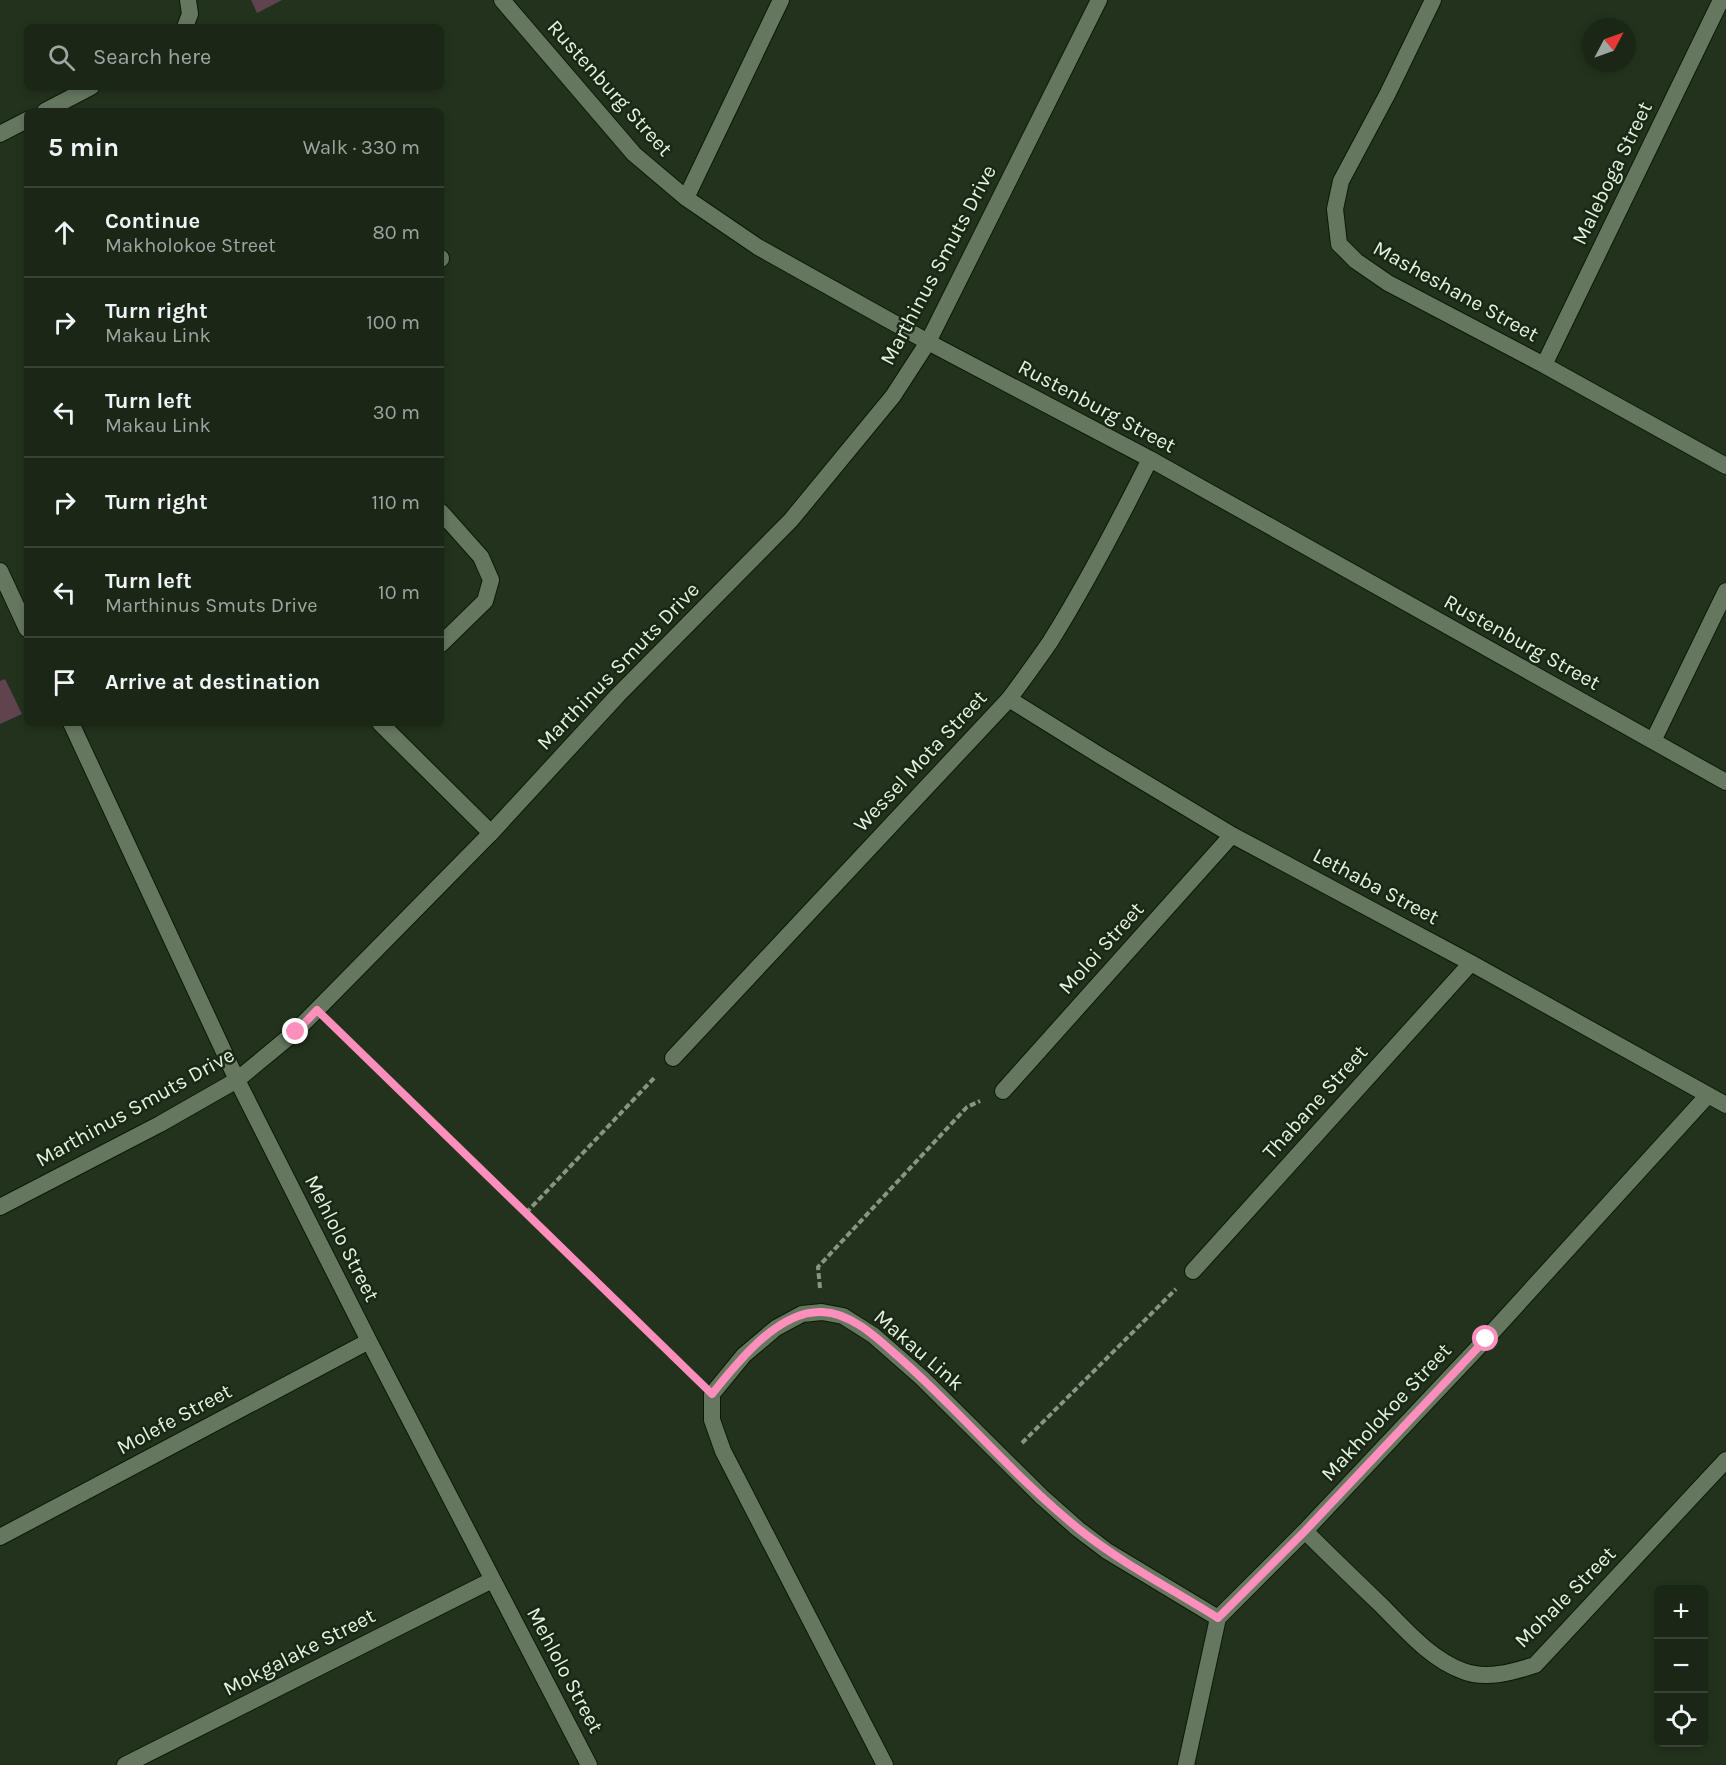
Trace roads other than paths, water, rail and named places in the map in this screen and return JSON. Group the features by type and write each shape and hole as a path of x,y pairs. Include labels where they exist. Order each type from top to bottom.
{"street":[{"path":"186,24 190,14 188,0"},
{"name":"Rustenburg Street","path":"502,0 634,154 686,198 758,247 928,342 1150,459 1726,782"},
{"path":"686,198 781,0"},
{"name":"Marthinus Smuts Drive","path":"0,1207 160,1124 237,1080 296,1032 491,833 618,695 791,520 893,396 928,342 1099,0"},
{"name":"Masheshane Street","path":"1433,0 1388,93 1341,181 1335,209 1339,244 1356,261 1388,283 1544,365 1726,466"},
{"name":"Maleboga Street","path":"1544,365 1721,0"},
{"path":"51,108 85,90"},
{"path":"0,134 24,122"},
{"name":"Wessel Mota Street","path":"673,1058 1010,699 1049,643 1122,514 1150,459"},
{"path":"444,515 481,557 491,580 485,601 444,641"},
{"path":"0,571 24,623"},
{"path":"1653,741 1726,591"},
{"name":"Lethaba Street","path":"1010,699 1232,835 1471,963 1726,1105"},
{"name":"Mehlolo Street","path":"72,726 237,1080 369,1341 589,1765"},
{"path":"383,726 491,833"},
{"name":"Moloi Street","path":"1003,1091 1232,835"},
{"name":"Thabane Street","path":"1193,1271 1471,963"},
{"name":"Makholokoe Street","path":"1218,1618 1305,1531 1486,1339 1708,1095"},
{"name":"Makau Link","path":"885,1765 723,1451 712,1420 712,1394 744,1355 776,1328 802,1314 822,1312 843,1316 873,1335 922,1378 1042,1497 1107,1551 1218,1618"},
{"name":"Molefe Street","path":"0,1537 369,1341"},
{"name":"Mohale Street","path":"1305,1531 1410,1635 1437,1658 1464,1672 1509,1673 1535,1665 1726,1460"},
{"name":"Mokgalake Street","path":"125,1765 492,1580"},
{"path":"1186,1765 1218,1618"}]}
